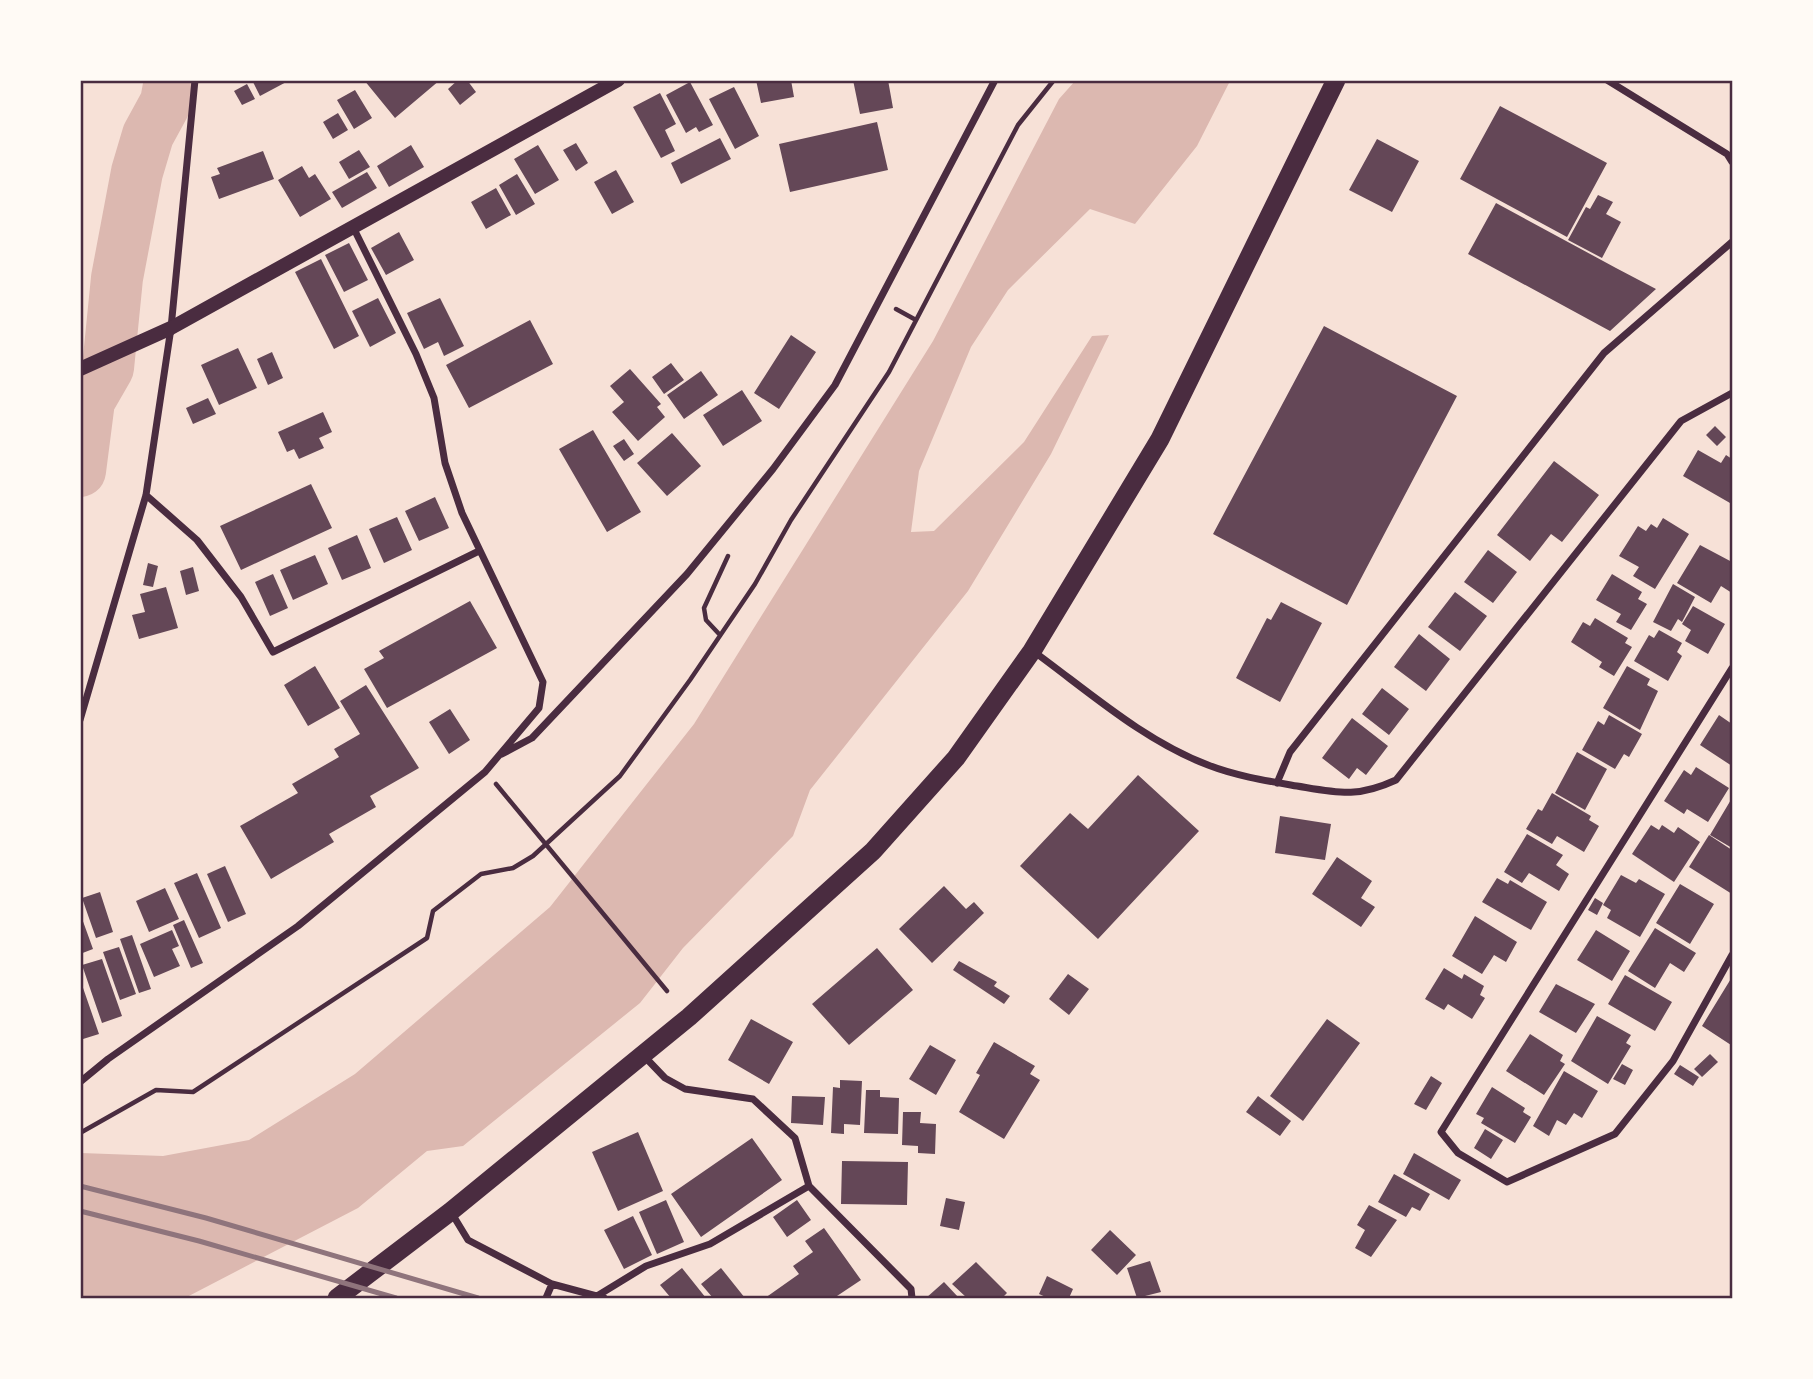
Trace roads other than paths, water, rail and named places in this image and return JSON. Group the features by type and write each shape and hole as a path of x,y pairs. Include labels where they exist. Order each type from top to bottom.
{"highway":[{"path":"337,1298 450,1212 689,1017 873,851 956,758 1032,650 1160,439 1336,80"}],"main road":[{"path":"80,369 172,328 618,80"}],"street":[{"path":"80,720 146,495 172,328 195,80"},
{"path":"498,756 532,738 687,574 773,468 835,385 995,80"},
{"path":"1607,80 1727,154 1732,162"},
{"path":"80,1082 108,1059 298,926 485,772 539,708 543,682 479,551 445,463 433,398 416,354 354,227"},
{"path":"1278,783 1290,752 1604,353 1732,242"},
{"path":"1032,650 1158,741 1209,766 1278,783 1346,794 1371,792 1396,780 1681,421 1732,393"},
{"path":"146,495 197,541 241,597 273,652 479,551"},
{"path":"1732,668 1441,1132 1458,1153 1507,1182 1615,1134 1673,1061 1732,955"},
{"path":"643,1055 665,1078 685,1089 752,1099 795,1138 809,1186 911,1289 912,1298"},
{"path":"450,1212 468,1240 552,1284 601,1297 646,1266 709,1244 809,1186"},
{"path":"546,1298 552,1284"}],"waterway":[{"path":"80,471 89,401 108,368 117,278 137,172 148,135 166,102 170,80"}],"railway":[{"path":"80,1186 206,1218 478,1298"},
{"path":"80,1211 199,1241 396,1298"}]}
